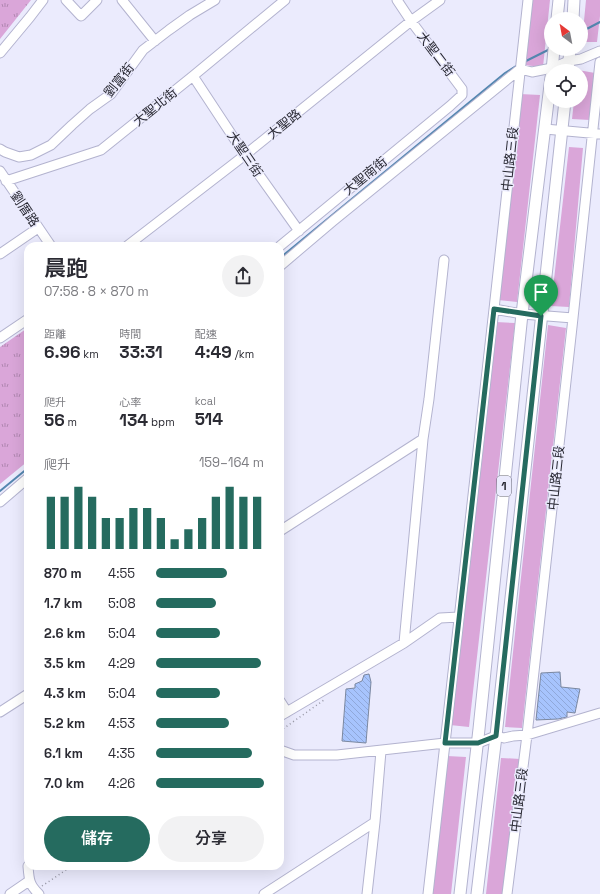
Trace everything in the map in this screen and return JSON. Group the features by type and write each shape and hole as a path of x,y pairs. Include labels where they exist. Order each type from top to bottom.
{"main road":[{"path":"558,12 559,0"},
{"path":"573,12 574,0"},
{"name":"1","path":"460,894 478,743 522,314 548,108"},
{"name":"1","path":"477,894 496,736 564,108"}],"street":[{"path":"0,53 42,0"},
{"path":"66,0 81,16 98,0"},
{"path":"122,0 155,40"},
{"name":"劉富街","path":"0,149 19,157 31,155 51,145 72,125 111,94 143,50 190,15 215,0"},
{"name":"大聖北街","path":"6,181 101,150 285,0"},
{"name":"大聖二街","path":"397,0 462,89 462,95 450,106"},
{"name":"大聖路","path":"132,242 245,155 411,21 440,0"},
{"name":"中山路三段","path":"428,894 528,0"},
{"path":"572,64 600,51"},
{"name":"中山路三段","path":"507,894 528,735 573,318 596,133 600,62"},
{"path":"284,263 520,68 532,72 544,72"},
{"name":"大聖三街","path":"193,76 245,155 299,231"},
{"name":"大聖南街","path":"284,243 450,106"},
{"path":"545,128 596,133"},
{"name":"劉厝路","path":"0,171 47,242"},
{"path":"0,254 38,228"},
{"path":"404,643 423,439 429,399 444,260"},
{"path":"494,309 522,314 573,318"},
{"path":"0,338 24,322"},
{"path":"284,528 423,439"},
{"path":"0,502 24,481"},
{"path":"284,714 404,643 440,618 459,617"},
{"path":"0,712 24,697"},
{"path":"284,751 294,755 337,755 445,743 478,743 496,736 504,738 528,735 600,713"},
{"path":"367,894 375,822 380,750"},
{"path":"264,894 375,822"},
{"path":"28,870 29,881 37,892"},
{"path":"10,894 29,881"}],"path":[{"path":"37,892 67,870"}],"green space":[{"path":"0,0 31,0 0,39"},
{"path":"529,0 550,0 549,12 544,12 543,67 523,65"},
{"path":"586,0 600,0 597,42 588,42 588,12 585,12"},
{"path":"588,72 595,73 590,120 572,119 573,108 588,108"},
{"path":"520,94 540,95 517,302 498,300"},
{"path":"569,147 583,148 569,307 551,306"},
{"path":"496,322 515,323 469,727 450,725"},
{"path":"548,325 566,328 522,728 505,727"},
{"path":"24,330 24,464 0,484 0,347"},
{"path":"447,756 466,757 451,894 431,894"},
{"path":"501,758 520,759 503,894 486,894"}],"building":[{"path":"560,672 561,687 580,689 575,713 567,712 567,717 558,719 536,720 541,673"},
{"path":"369,674 371,682 366,743 342,741 346,689 355,688 355,684 362,681 364,675"}],"waterway":[{"path":"588,28 600,22"},
{"path":"524,62 544,52"},
{"path":"284,255 505,73 516,66"},
{"path":"0,491 24,471"}],"route":[{"path":"494,309 541,316 496,736 478,743 445,743 494,309"}]}
